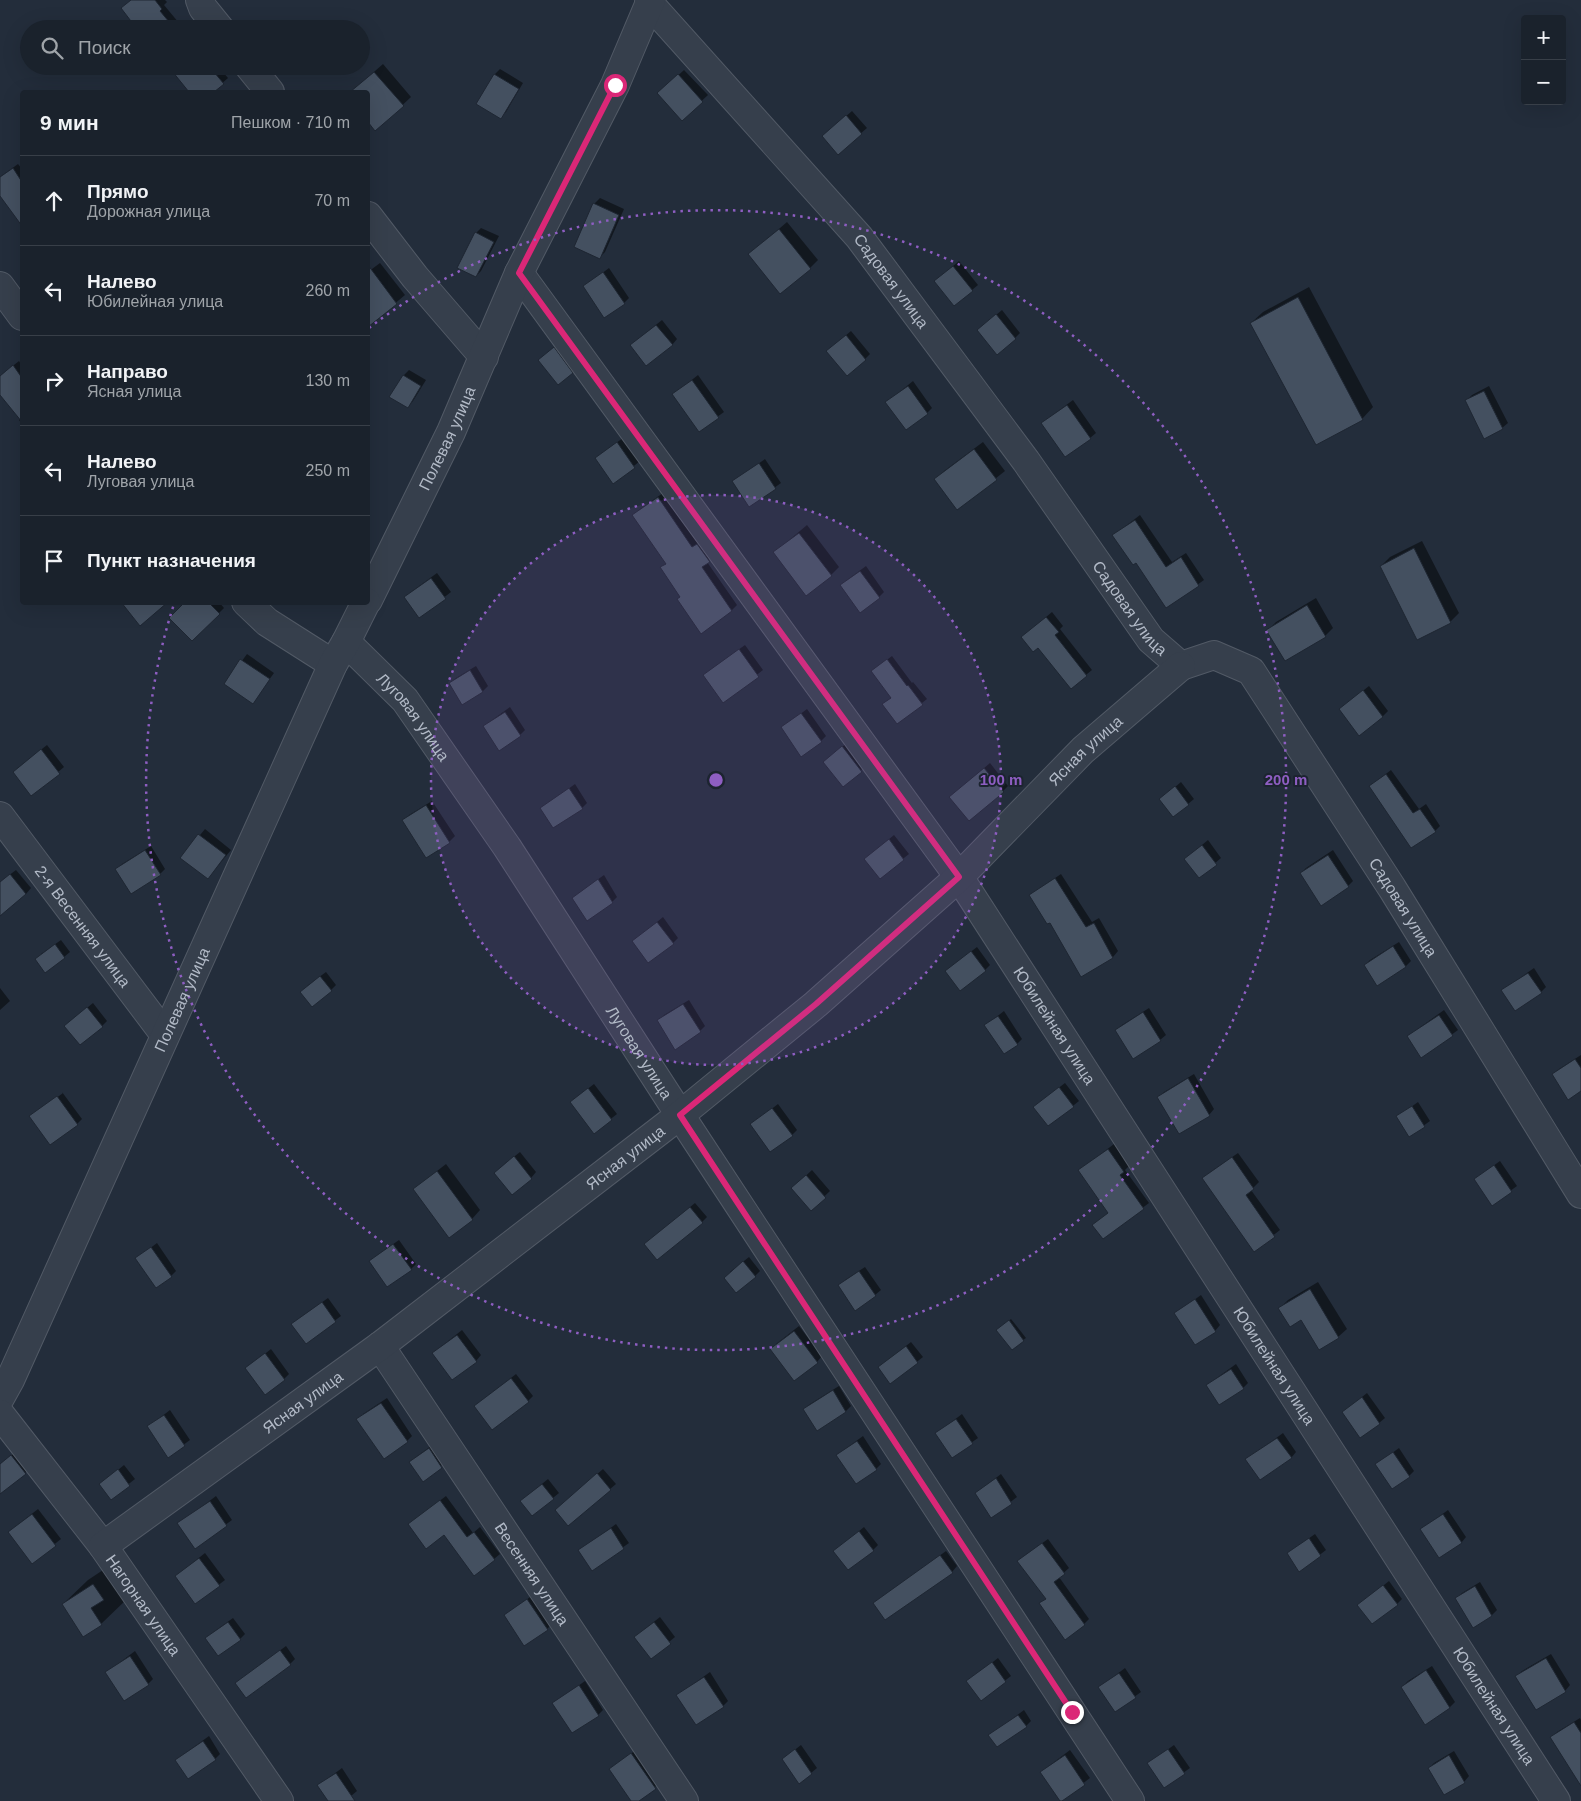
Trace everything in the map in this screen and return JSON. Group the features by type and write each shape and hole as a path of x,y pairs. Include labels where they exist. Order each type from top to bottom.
{"street":[{"path":"200,0 203,8 213,20"},
{"name":"Полевая улица","path":"370,595 451,432 519,273 615,85 650,2"},
{"name":"Садовая улица","path":"650,2 859,237 1026,461 1151,640 1181,666 1214,655 1251,671 1392,888 1581,1194"},
{"path":"256,75 268,90"},
{"path":"370,219 415,277 484,356"},
{"name":"Юбилейная улица","path":"519,273 959,877 1556,1801"},
{"path":"0,286 20,313"},
{"name":"Луговая улица","path":"249,605 267,622 340,653 405,700 513,856 680,1115 1130,1801"},
{"name":"Полевая улица","path":"3,1382 340,653 365,605"},
{"name":"Ясная улица","path":"103,1546 380,1346 680,1115 816,1004 959,877 1083,750 1181,666"},
{"name":"2-я Весенняя улица","path":"0,816 165,1035"},
{"name":"Весенняя улица","path":"380,1346 684,1801"},
{"name":"Нагорная улица","path":"0,1414 103,1546 279,1801"}],"building":[{"path":"131,0 155,0 162,9 160,11 168,20 130,20 121,8"},
{"path":"374,72 404,106 375,131 370,125 370,90 352,90"},
{"path":"494,74 519,89 501,119 476,104"},
{"path":"678,74 703,102 682,121 657,93"},
{"path":"175,75 216,75 224,84 216,90 187,90"},
{"path":"846,115 862,134 838,155 822,136"},
{"path":"13,168 20,179 20,223 0,196 0,177"},
{"path":"593,203 619,215 600,259 574,247"},
{"path":"779,229 811,269 780,294 748,254"},
{"path":"475,232 494,242 476,277 457,268"},
{"path":"953,266 973,291 954,306 934,281"},
{"path":"370,268 397,304 370,325"},
{"path":"603,272 625,304 604,318 583,286"},
{"path":"1298,297 1363,420 1316,445 1250,323"},
{"path":"996,314 1016,339 997,355 977,330"},
{"path":"656,325 673,345 646,366 630,345"},
{"path":"846,335 866,360 847,376 826,351"},
{"path":"554,347 573,373 558,385 538,360"},
{"path":"13,365 20,375 20,420 0,395 0,376"},
{"path":"403,375 421,386 408,408 389,397"},
{"path":"692,380 719,418 699,432 672,394"},
{"path":"908,386 928,414 906,430 885,402"},
{"path":"1484,391 1503,429 1484,439 1465,400"},
{"path":"1067,405 1091,439 1065,457 1041,423"},
{"path":"617,442 635,468 613,484 595,458"},
{"path":"974,449 997,480 957,510 934,479"},
{"path":"759,463 776,489 749,507 732,481"},
{"path":"658,497 692,547 697,544 710,562 702,567 732,611 701,634 677,599 680,597 660,567 666,564 632,515"},
{"path":"1135,520 1166,567 1181,557 1199,586 1166,608 1136,563 1133,565 1112,535"},
{"path":"799,533 832,576 806,596 773,552"},
{"path":"1414,548 1451,623 1417,640 1380,566"},
{"path":"860,571 880,598 860,613 840,585"},
{"path":"431,578 446,599 419,618 404,597"},
{"path":"123,605 164,605 140,626"},
{"path":"182,605 211,605 220,614 192,641 169,618"},
{"path":"1307,605 1326,637 1285,661 1266,630"},
{"path":"1046,617 1059,632 1055,635 1087,676 1071,689 1038,648 1033,652 1021,637"},
{"path":"739,649 759,677 723,703 703,675"},
{"path":"240,659 270,679 253,704 224,684"},
{"path":"887,659 923,705 897,724 882,704 891,698 871,671"},
{"path":"470,670 483,692 462,705 449,683"},
{"path":"1363,690 1383,717 1359,736 1339,709"},
{"path":"505,712 521,736 499,751 483,726"},
{"path":"801,713 822,742 801,757 781,727"},
{"path":"842,746 862,772 843,787 823,762"},
{"path":"41,749 60,774 31,796 13,772"},
{"path":"984,768 1004,792 969,821 949,797"},
{"path":"1386,774 1413,813 1420,809 1436,832 1411,848 1369,786"},
{"path":"1175,786 1189,805 1173,817 1159,799"},
{"path":"569,788 583,809 553,828 540,808"},
{"path":"426,805 450,843 426,858 402,820"},
{"path":"198,834 226,855 208,879 180,858"},
{"path":"889,839 904,860 880,879 864,859"},
{"path":"1202,845 1217,865 1199,878 1184,859"},
{"path":"145,850 161,875 131,894 115,869"},
{"path":"1328,855 1349,887 1321,906 1300,873"},
{"path":"10,874 26,894 0,916 0,882"},
{"path":"1055,878 1086,927 1094,923 1113,958 1081,977 1050,923 1047,924 1029,895"},
{"path":"598,879 613,903 587,921 572,898"},
{"path":"657,922 674,944 648,963 632,941"},
{"path":"55,944 65,958 45,973 35,959"},
{"path":"1393,946 1406,967 1377,986 1364,965"},
{"path":"971,951 986,971 960,991 945,971"},
{"path":"1528,973 1542,993 1515,1011 1501,990"},
{"path":"320,976 332,991 312,1007 300,992"},
{"path":"683,1004 701,1032 675,1050 657,1020"},
{"path":"87,1007 103,1027 80,1045 64,1026"},
{"path":"1143,1012 1161,1041 1133,1059 1115,1030"},
{"path":"1439,1015 1453,1036 1421,1058 1407,1036"},
{"path":"998,1016 1018,1045 1004,1054 984,1025"},
{"path":"1575,1059 1581,1068 1581,1091 1568,1100 1552,1074"},
{"path":"1188,1078 1210,1116 1179,1134 1157,1097"},
{"path":"1059,1087 1074,1107 1048,1126 1033,1107"},
{"path":"588,1088 612,1120 594,1134 570,1102"},
{"path":"57,1096 78,1125 50,1145 29,1116"},
{"path":"1412,1106 1425,1127 1409,1137 1396,1116"},
{"path":"772,1108 793,1136 770,1152 750,1124"},
{"path":"1108,1149 1124,1172 1120,1175 1144,1209 1103,1239 1092,1225 1108,1213 1078,1170"},
{"path":"514,1156 532,1179 512,1195 494,1173"},
{"path":"1232,1157 1254,1189 1246,1195 1275,1237 1254,1252 1202,1178"},
{"path":"1494,1165 1512,1192 1492,1206 1474,1179"},
{"path":"437,1171 473,1220 449,1238 413,1189"},
{"path":"806,1175 826,1198 811,1211 791,1188"},
{"path":"690,1207 703,1223 657,1260 644,1244"},
{"path":"393,1244 412,1270 387,1287 369,1261"},
{"path":"151,1247 172,1277 156,1288 135,1258"},
{"path":"743,1261 756,1277 736,1293 724,1278"},
{"path":"859,1271 876,1296 855,1311 838,1285"},
{"path":"1310,1289 1339,1338 1319,1350 1301,1320 1290,1327 1278,1308"},
{"path":"1195,1299 1216,1332 1195,1345 1174,1313"},
{"path":"322,1302 336,1322 306,1344 291,1324"},
{"path":"1009,1320 1024,1341 1012,1350 996,1330"},
{"path":"794,1331 818,1363 794,1381 770,1349"},
{"path":"457,1335 477,1362 452,1380 432,1353"},
{"path":"906,1346 918,1363 890,1384 878,1367"},
{"path":"265,1353 285,1380 265,1395 245,1368"},
{"path":"1231,1369 1244,1389 1219,1405 1206,1385"},
{"path":"511,1378 529,1402 492,1430 474,1406"},
{"path":"833,1390 846,1412 817,1431 803,1409"},
{"path":"1362,1397 1380,1424 1360,1438 1342,1412"},
{"path":"381,1403 408,1442 384,1459 356,1419"},
{"path":"164,1415 185,1446 168,1458 147,1426"},
{"path":"956,1419 973,1444 952,1458 935,1433"},
{"path":"1277,1438 1292,1458 1260,1480 1245,1459"},
{"path":"857,1441 877,1470 856,1484 836,1455"},
{"path":"429,1448 442,1468 423,1482 409,1462"},
{"path":"1393,1452 1410,1477 1392,1489 1375,1464"},
{"path":"11,1455 26,1474 0,1494 0,1464"},
{"path":"118,1469 130,1486 111,1500 99,1484"},
{"path":"597,1473 611,1490 568,1526 555,1510"},
{"path":"996,1478 1012,1504 991,1518 975,1493"},
{"path":"542,1484 554,1499 532,1516 520,1501"},
{"path":"440,1500 467,1537 474,1532 495,1560 474,1576 444,1535 426,1549 408,1524"},
{"path":"210,1501 227,1526 195,1549 177,1523"},
{"path":"32,1514 56,1546 32,1564 8,1532"},
{"path":"1443,1514 1462,1543 1439,1558 1420,1529"},
{"path":"611,1528 624,1549 592,1571 578,1550"},
{"path":"859,1531 874,1551 848,1570 833,1551"},
{"path":"1309,1538 1321,1556 1299,1572 1287,1553"},
{"path":"1042,1543 1065,1574 1054,1582 1085,1625 1065,1640 1039,1603 1046,1599 1017,1561"},
{"path":"940,1555 953,1573 885,1620 873,1603"},
{"path":"199,1558 220,1586 195,1604 175,1576"},
{"path":"93,1584 104,1600 91,1608 102,1625 83,1637 62,1604"},
{"path":"1383,1585 1398,1605 1372,1624 1357,1605"},
{"path":"1475,1586 1492,1616 1473,1628 1455,1598"},
{"path":"527,1599 548,1630 524,1646 504,1615"},
{"path":"228,1622 241,1640 218,1656 205,1638"},
{"path":"654,1622 671,1644 651,1659 634,1637"},
{"path":"280,1650 291,1665 246,1698 235,1683"},
{"path":"130,1656 149,1685 124,1701 105,1672"},
{"path":"1546,1658 1566,1692 1536,1710 1515,1676"},
{"path":"992,1662 1006,1682 981,1701 966,1681"},
{"path":"1426,1670 1450,1708 1425,1725 1401,1687"},
{"path":"1119,1673 1136,1698 1115,1712 1098,1687"},
{"path":"704,1677 724,1707 696,1725 676,1695"},
{"path":"579,1685 599,1716 572,1733 552,1703"},
{"path":"1018,1715 1027,1727 997,1747 988,1735"},
{"path":"1574,1722 1581,1733 1581,1786 1550,1737"},
{"path":"203,1741 216,1760 188,1779 175,1760"},
{"path":"795,1749 812,1774 799,1784 782,1759"},
{"path":"1168,1749 1185,1774 1164,1788 1147,1763"},
{"path":"631,1753 656,1789 639,1801 631,1801 609,1769"},
{"path":"1065,1755 1085,1785 1060,1801 1040,1772"},
{"path":"1449,1755 1465,1783 1444,1795 1428,1768"},
{"path":"336,1773 355,1801 328,1801 317,1785"}],"route":[{"path":"615,85 519,273 959,877 816,1004 680,1115 1072,1712"}]}
